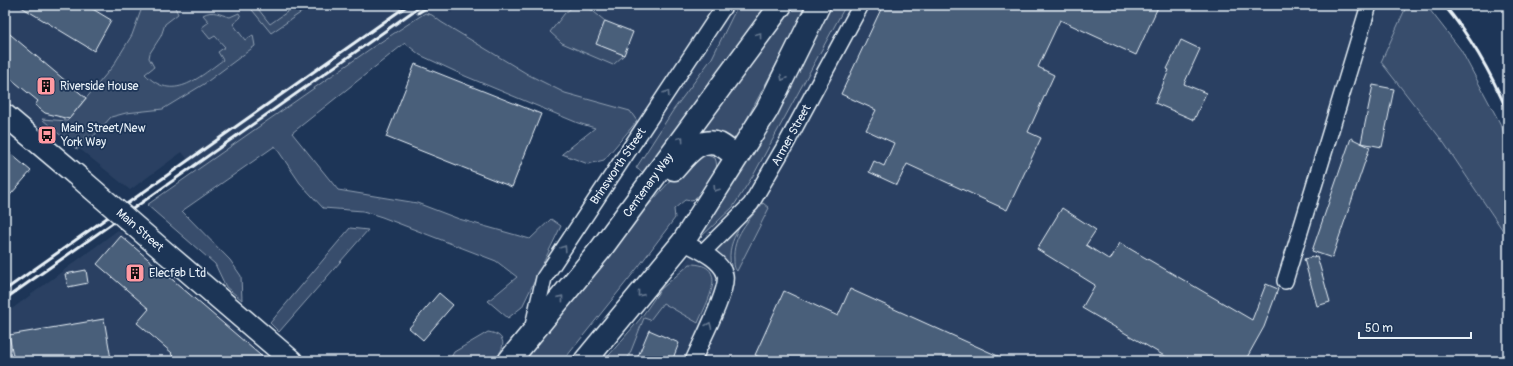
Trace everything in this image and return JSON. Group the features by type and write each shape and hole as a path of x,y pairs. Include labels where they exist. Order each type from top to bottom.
{"main road":[{"name":"Centenary Way","path":"509,361 601,249 781,5"},
{"path":"585,361 683,242 767,110 819,5"},
{"path":"601,249 694,147 705,142 719,144 737,156"}],"street":[{"name":"Brinsworth Street","path":"531,335 544,278 725,5"},
{"name":"Armer Street","path":"703,252 751,204 786,144 862,5"},
{"path":"1285,281 1369,5"},
{"name":"Main Street","path":"5,115 292,361"},
{"path":"683,242 703,252 717,263 725,275 724,290 693,361"}],"shaded area":[{"path":"5,5 447,5 451,13 456,5 1407,5 1381,62 1444,143 1506,235 1508,241 1508,361 627,361 644,317 742,186 629,132 405,43 275,146 211,190 182,152 130,190 64,136 38,130 5,101"},
{"path":"143,5 174,5 178,14 165,24 161,36 150,53 149,58 154,67 145,74 155,82 165,87 185,85 195,80 223,60 218,52 225,47 215,36 210,39 201,28 209,22 203,15 207,13 213,12 230,17 239,13 241,17 233,24 245,40 253,35 255,46 204,84 163,109 126,113 111,117 92,138 86,136 78,149 75,148 42,119 67,121 69,119 113,66 132,35"},
{"path":"248,5 255,5 270,24 297,5 312,5 271,33"},
{"path":"738,5 771,5 644,173 636,168 674,109 712,58"},
{"path":"793,5 808,5 735,141 725,135 694,138"},
{"path":"831,5 846,5 754,174 733,207 701,237 699,235 753,151 801,64"},
{"path":"1407,5 1426,5 1461,50 1502,127 1508,149 1508,241 1506,235 1444,143 1381,62"},
{"path":"574,6 588,7 605,21 597,44 624,55 613,65 562,43 550,32 565,13"},
{"path":"425,13 432,15 441,22 529,75 565,93 630,111 637,121 604,160 588,164 562,154 595,128 578,123 465,76 420,55 405,43 292,133 338,190 417,203 459,219 530,239 551,219 561,226 522,307 508,318 488,301 517,277 496,261 363,211 323,208 300,183 275,146 182,211 230,260 241,276 242,300 226,287 215,264 147,205 370,49"},
{"path":"704,154 715,158 716,170 710,182 692,201 685,200 674,209 675,218 639,266 563,361 521,361 629,227 679,171"},
{"path":"763,203 769,208 737,271 734,263 736,243 742,229"},
{"path":"738,226 739,228 730,251 731,266 713,250"},
{"path":"350,228 368,230 279,332 270,323"},
{"path":"118,230 272,361 5,361 5,314"},
{"path":"690,264 702,266 710,270 713,277 710,296 698,323 663,303 650,320 644,318 627,361 604,361 640,319 661,289"},
{"path":"488,332 499,336 503,342 501,351 495,361 449,361 454,352"}],"building":[{"name":"Riverside House","path":"18,5 86,5 111,20 94,51"},
{"path":"883,5 1159,5 1136,55 1060,20 1038,67 1054,75 1028,132 1041,138 1007,210 907,164 897,185 869,172 874,161 884,166 894,143 866,130 876,110 841,94"},
{"path":"605,21 633,32 624,55 596,44"},
{"name":"Riverside House","path":"5,30 86,98 69,119 45,113 35,105 38,101 5,74"},
{"path":"1181,40 1200,49 1184,84 1206,93 1194,120 1155,103 1169,70 1167,69"},
{"path":"415,64 541,114 512,187 386,137"},
{"path":"1373,85 1394,89 1382,147 1361,143"},
{"path":"1351,138 1370,147 1332,258 1312,251"},
{"path":"5,149 31,171 5,201"},
{"path":"1062,208 1096,230 1086,245 1110,260 1120,243 1252,320 1266,284 1278,289 1264,327 1245,361 1173,361 1082,308 1095,285 1037,249"},
{"path":"121,236 267,361 178,361 171,354 172,353 137,323 149,309 97,264"},
{"path":"1317,256 1330,302 1317,306 1304,259"},
{"path":"86,270 88,283 68,287 65,274"},
{"path":"850,289 1009,361 768,361 755,355 784,291 838,316"},
{"path":"439,293 453,305 423,340 409,328"},
{"path":"104,319 111,359 100,361 14,361 9,335"},
{"path":"649,330 679,343 672,361 636,361"}],"railway":[{"path":"5,290 408,5"},
{"path":"5,299 422,5"},
{"path":"418,13 431,5"},
{"path":"1444,5 1472,43 1495,85 1508,113"}],"place":[{"name":"Riverside House","path":"46,86"},
{"name":"Main Street/New York Way","path":"47,135"},
{"name":"Elecfab Ltd","path":"135,273"}]}
